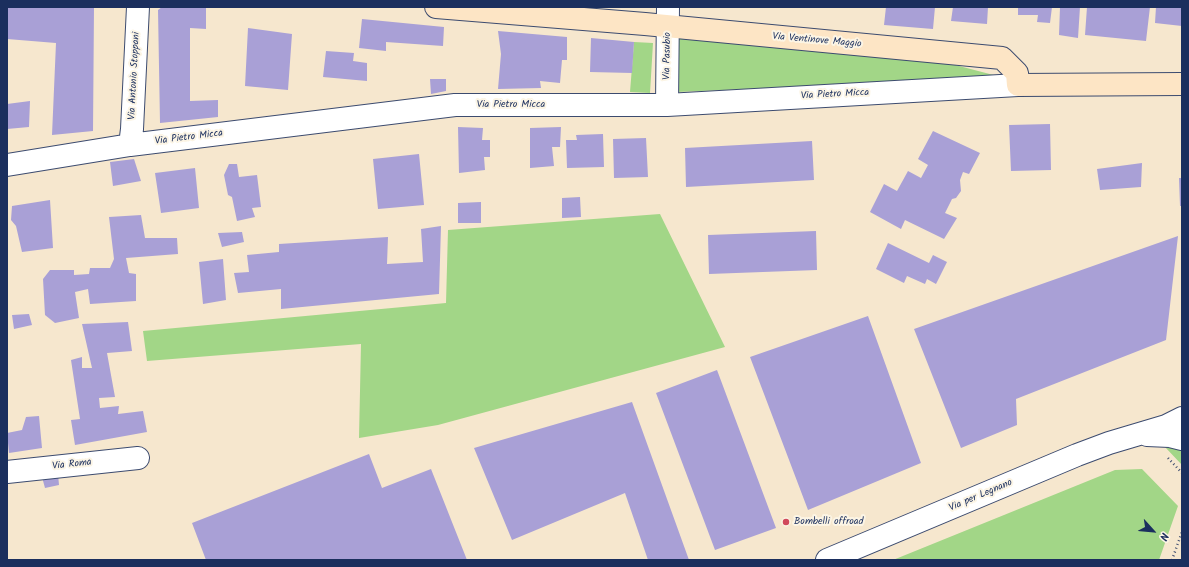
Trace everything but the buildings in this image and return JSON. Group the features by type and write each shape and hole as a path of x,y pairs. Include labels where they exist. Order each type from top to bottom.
{"street":[{"name":"Via Antonio Stoppani","path":"130,145 138,7"},
{"name":"Via Ventinove Maggio","path":"436,7 668,17 1002,58 1016,73 1018,85"},
{"name":"Via Pasubio","path":"667,105 668,17"},
{"path":"1018,85 1182,84"},
{"name":"Via Pietro Micca","path":"7,165 130,145 455,105 667,105 1018,85"},
{"name":"Via per Legnano","path":"827,560 1077,455 1109,443 1166,426 1182,418"},
{"name":"Via per Legnano","path":"1136,435 1170,436 1182,438"},
{"name":"Via Roma","path":"7,472 138,458"}],"path":[{"path":"1172,560 1182,532"}],"green space":[{"path":"677,37 936,60 1005,78 677,92"},
{"path":"634,42 653,43 650,93 630,92"},
{"path":"660,214 725,347 438,425 359,438 361,344 147,361 143,331 446,303 448,230"},
{"path":"1165,447 1182,448 1182,465"},
{"path":"1142,469 1178,506 1159,560 893,560 1115,470"}],"place":[{"name":"Bombelli offroad","path":"786,522"}]}
